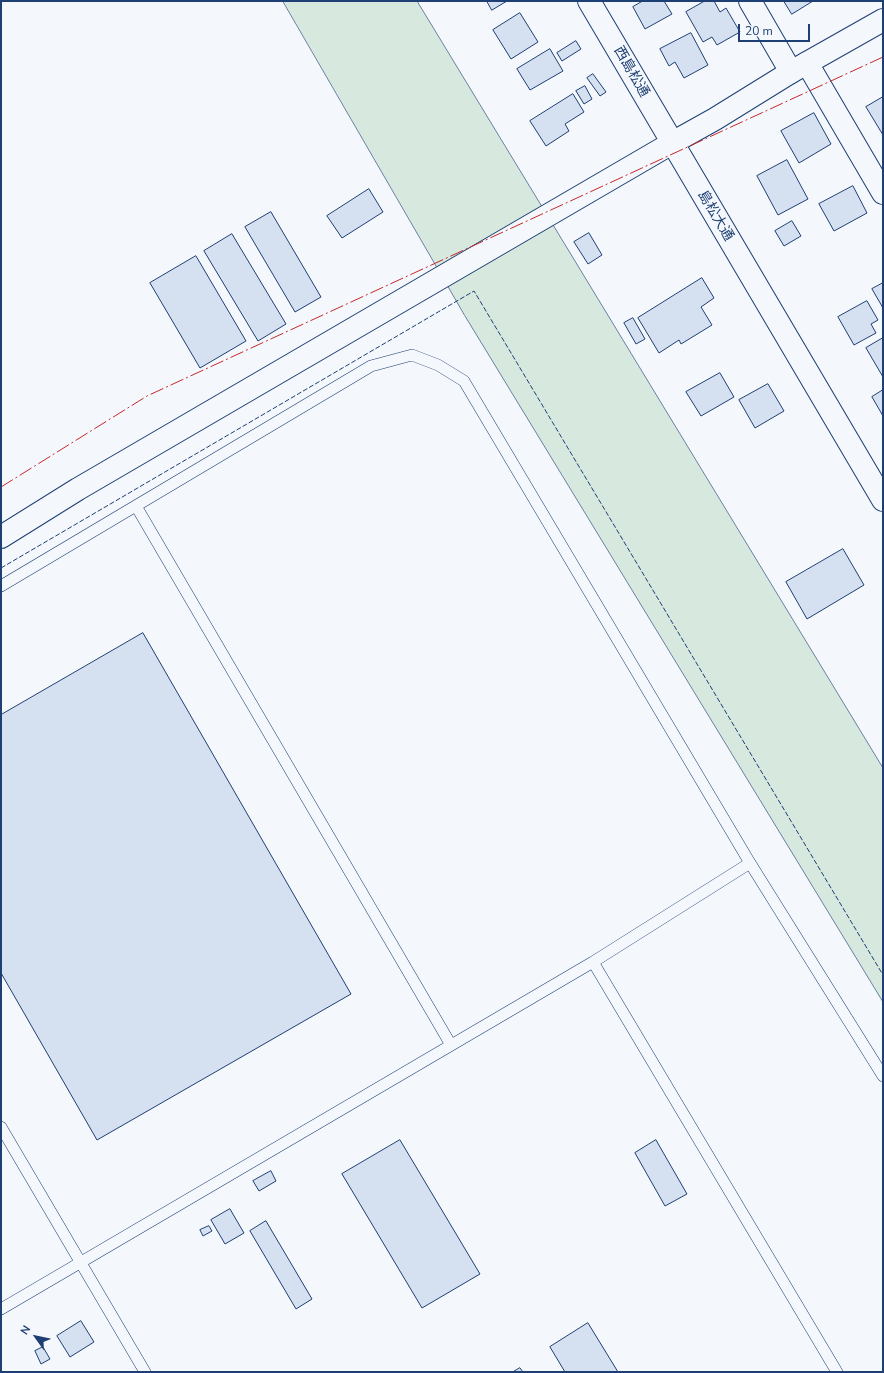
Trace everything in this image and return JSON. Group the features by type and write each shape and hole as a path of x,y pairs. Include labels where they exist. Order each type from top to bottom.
{"street":[{"name":"西島松通","path":"589,1 672,143"},
{"path":"750,1 799,67 883,193"},
{"path":"1,537 78,489 715,119 799,67 883,20"},
{"name":"島松大通","path":"672,143 883,500"}],"lane":[{"path":"1,586 371,366 412,355 438,365 464,381 750,863 883,1076"},
{"path":"136,506 451,1045"},
{"path":"1,1309 593,962 750,863"},
{"path":"593,962 837,1372"},
{"path":"1,1127 145,1372"}],"shaded area":[{"path":"283,1 417,1 883,768 883,1002 465,316"}],"building":[{"path":"487,1 507,1 492,10"},
{"path":"643,1 664,1 672,14 645,29 633,7"},
{"path":"705,1 714,1 720,12 726,8 740,32 717,45 712,37 703,42 686,12"},
{"path":"784,1 813,1 792,14"},
{"path":"520,13 538,42 511,59 493,30"},
{"path":"691,33 708,65 684,78 675,62 669,66 660,49"},
{"path":"576,41 581,49 562,61 557,53"},
{"path":"550,49 563,71 530,90 517,69"},
{"path":"593,74 606,92 600,96 587,78"},
{"path":"585,86 592,99 584,104 576,91"},
{"path":"573,94 584,112 565,124 569,131 546,146 530,121"},
{"path":"883,97 883,135 866,107"},
{"path":"814,113 831,144 799,163 781,131"},
{"path":"787,160 808,199 778,215 757,176"},
{"path":"853,186 867,213 834,231 819,204"},
{"path":"369,189 383,212 342,238 327,216"},
{"path":"271,212 321,297 295,312 245,227"},
{"path":"792,221 801,236 784,246 775,231"},
{"path":"589,233 602,255 588,264 574,242"},
{"path":"232,234 286,324 258,341 204,251"},
{"path":"196,256 246,341 200,368 150,283"},
{"path":"702,278 714,298 701,307 712,325 681,344 679,340 659,353 638,318"},
{"path":"883,283 883,308 872,289"},
{"path":"867,301 878,320 871,324 876,333 854,345 838,317"},
{"path":"633,318 645,339 636,344 624,323"},
{"path":"883,338 883,377 866,348"},
{"path":"720,373 734,397 701,416 686,392"},
{"path":"768,384 784,411 755,428 739,400"},
{"path":"883,390 883,416 872,397"},
{"path":"843,549 864,585 807,619 786,582"},
{"path":"143,633 351,994 97,1140 1,973 1,715"},
{"path":"400,1140 480,1274 422,1308 342,1174"},
{"path":"656,1140 687,1194 665,1206 635,1153"},
{"path":"271,1171 276,1181 259,1191 253,1181"},
{"path":"230,1209 244,1233 225,1244 211,1220"},
{"path":"266,1221 312,1299 296,1309 250,1231"},
{"path":"209,1226 212,1231 203,1236 200,1230"},
{"path":"81,1321 94,1342 70,1357 57,1336"},
{"path":"588,1323 618,1372 565,1372 550,1347"},
{"path":"43,1347 50,1359 41,1364 35,1351"},
{"path":"520,1368 523,1372 513,1372"}],"fence":[{"path":"1,568 474,291 883,975"}],"power":[{"path":"1,487 147,396 883,57"}]}
